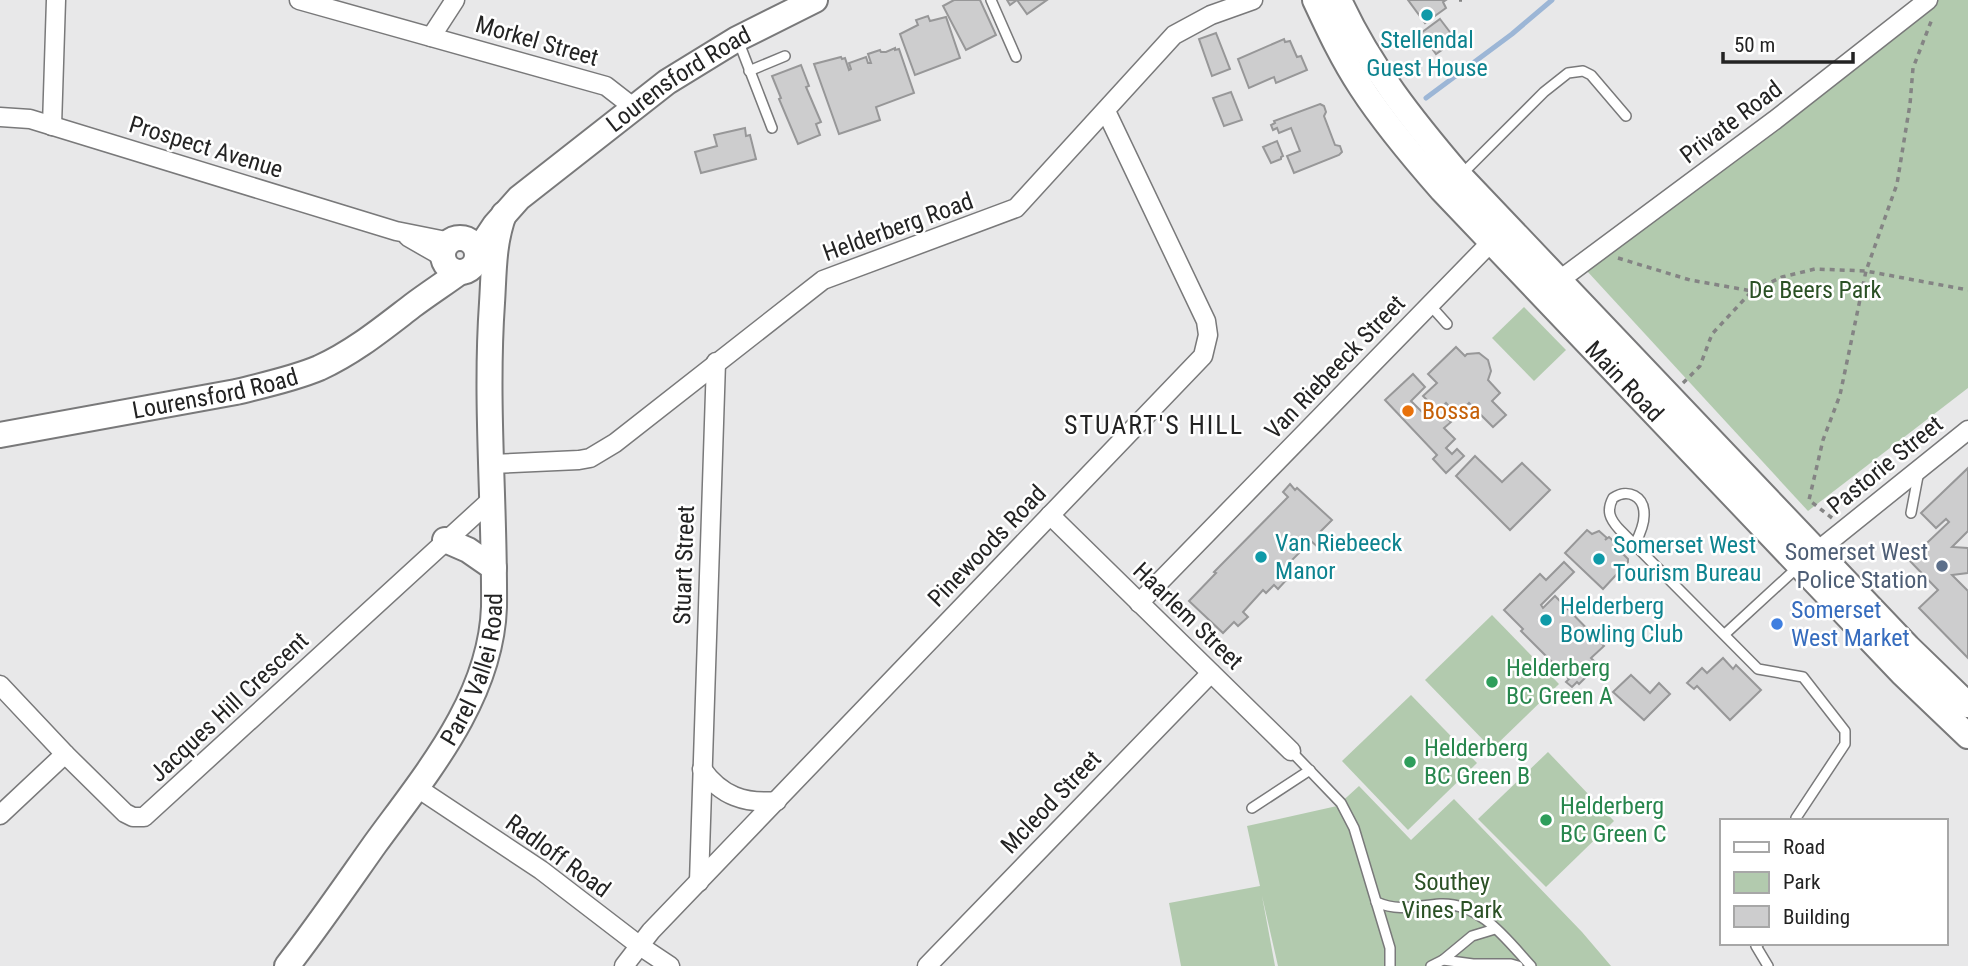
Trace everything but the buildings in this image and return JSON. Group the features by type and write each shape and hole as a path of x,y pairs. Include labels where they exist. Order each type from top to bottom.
{"main road":[{"name":"Lourensford Road","path":"0,435 275,383 318,368 357,348 412,306 460,256 481,221 512,206 667,82 737,39 816,0"},
{"name":"Main Road","path":"1315,0 1361,88 1410,153 1499,234 1809,558 1968,705"},
{"name":"Main Road","path":"1342,1 1360,43 1394,95 1460,176 1499,234 1561,279 1669,397 1809,558 1902,673 1968,736"},
{"name":"Parel Vallei Road","path":"287,966 416,788 448,739 485,667 494,622 490,320 497,235 512,206"},
{"name":"Parel Vallei Road","path":"460,256 480,290 490,320"},
{"path":"460,256 484,267 493,285"},
{"path":"445,540 468,550 494,568"}],"street":[{"path":"52,126 56,0"},
{"path":"431,37 455,0"},
{"name":"Helderberg Road","path":"491,464 590,458 615,443 823,280 1016,208 1182,29 1253,0"},
{"name":"Morkel Street","path":"309,1 606,86 634,107"},
{"name":"Private Road","path":"1561,279 1775,120 1926,2"},
{"name":"Pinewoods Road","path":"624,966 651,932 1203,356 1208,342 1206,321 1106,111"},
{"name":"Prospect Avenue","path":"0,117 30,119 396,231 460,256"},
{"name":"Van Riebeeck Street","path":"1139,603 1499,234"},
{"name":"Stuart Street","path":"699,882 716,362"},
{"name":"Pastorie Street","path":"1809,558 1968,430"},
{"name":"Jacques Hill Crescent","path":"0,685 129,816 138,818 150,814 493,498"},
{"name":"Haarlem Street","path":"1050,515 1291,751"},
{"name":"Mcleod Street","path":"927,966 1211,673"},
{"path":"0,816 65,754"},
{"path":"702,769 715,786 733,797 754,802 777,801"},
{"name":"Radloff Road","path":"416,788 541,870 670,966"}],"lane":[{"path":"990,0 1016,57"},
{"path":"737,39 772,128"},
{"path":"749,71 785,56"},
{"path":"1460,176 1544,92 1568,73 1583,71 1591,75 1626,116"},
{"path":"1430,305 1447,324"},
{"path":"1911,513 1919,469"},
{"path":"1635,544 1643,524 1643,508 1637,497 1631,492 1624,492 1613,498 1609,510 1613,522 1758,669 1803,677 1845,731 1845,744 1797,819"},
{"path":"1725,634 1809,558"},
{"path":"1291,751 1340,803 1354,828 1390,948 1390,966"},
{"path":"1252,808 1310,770"},
{"path":"1376,902 1392,909 1441,904 1461,906 1479,915 1531,966"},
{"path":"1431,966 1443,960 1472,936 1495,929"},
{"path":"1757,945 1768,966"},
{"path":"1443,960 1518,966"}],"path":[{"path":"1845,528 1809,500 1823,440 1840,396 1866,271 1897,184 1913,68 1933,18 1926,2"},
{"path":"1601,250 1628,262 1690,280 1752,291"},
{"path":"1669,397 1700,366 1712,334 1752,291 1782,277 1815,270 1866,271 1968,290"}],"green space":[{"name":"De Beers Park","path":"1937,0 1968,0 1968,388 1808,511 1587,271"},
{"path":"1524,307 1566,350 1534,381 1492,338"},
{"name":"Helderberg BC Green A","path":"1492,615 1559,684 1492,749 1425,680"},
{"name":"Helderberg BC Green B","path":"1411,695 1477,763 1408,830 1342,761"},
{"name":"Helderberg BC Green C","path":"1548,752 1614,821 1546,887 1478,819"},
{"name":"Southey Vines Park","path":"1359,786 1411,840 1454,799 1582,932 1611,966 1278,966 1262,896 1275,966 1181,966 1169,903 1260,886 1247,826 1337,806"}],"waterway":[{"path":"1426,98 1512,34 1552,0"}],"place":[{"name":"Stellendal Guest House","path":"1427,15"},
{"name":"Bossa","path":"1408,411"},
{"name":"Van Riebeeck Manor","path":"1261,557"},
{"name":"Somerset West Tourism Bureau","path":"1599,559"},
{"name":"Somerset West Police Station","path":"1942,566"},
{"name":"Helderberg Bowling Club","path":"1546,620"},
{"name":"Somerset West Market","path":"1777,624"},
{"name":"Helderberg BC Green A","path":"1492,682"},
{"name":"Helderberg BC Green B","path":"1410,762"},
{"name":"Helderberg BC Green C","path":"1546,820"}],"district":[{"name":"STUART'S HILL","path":"1154,425"}]}
